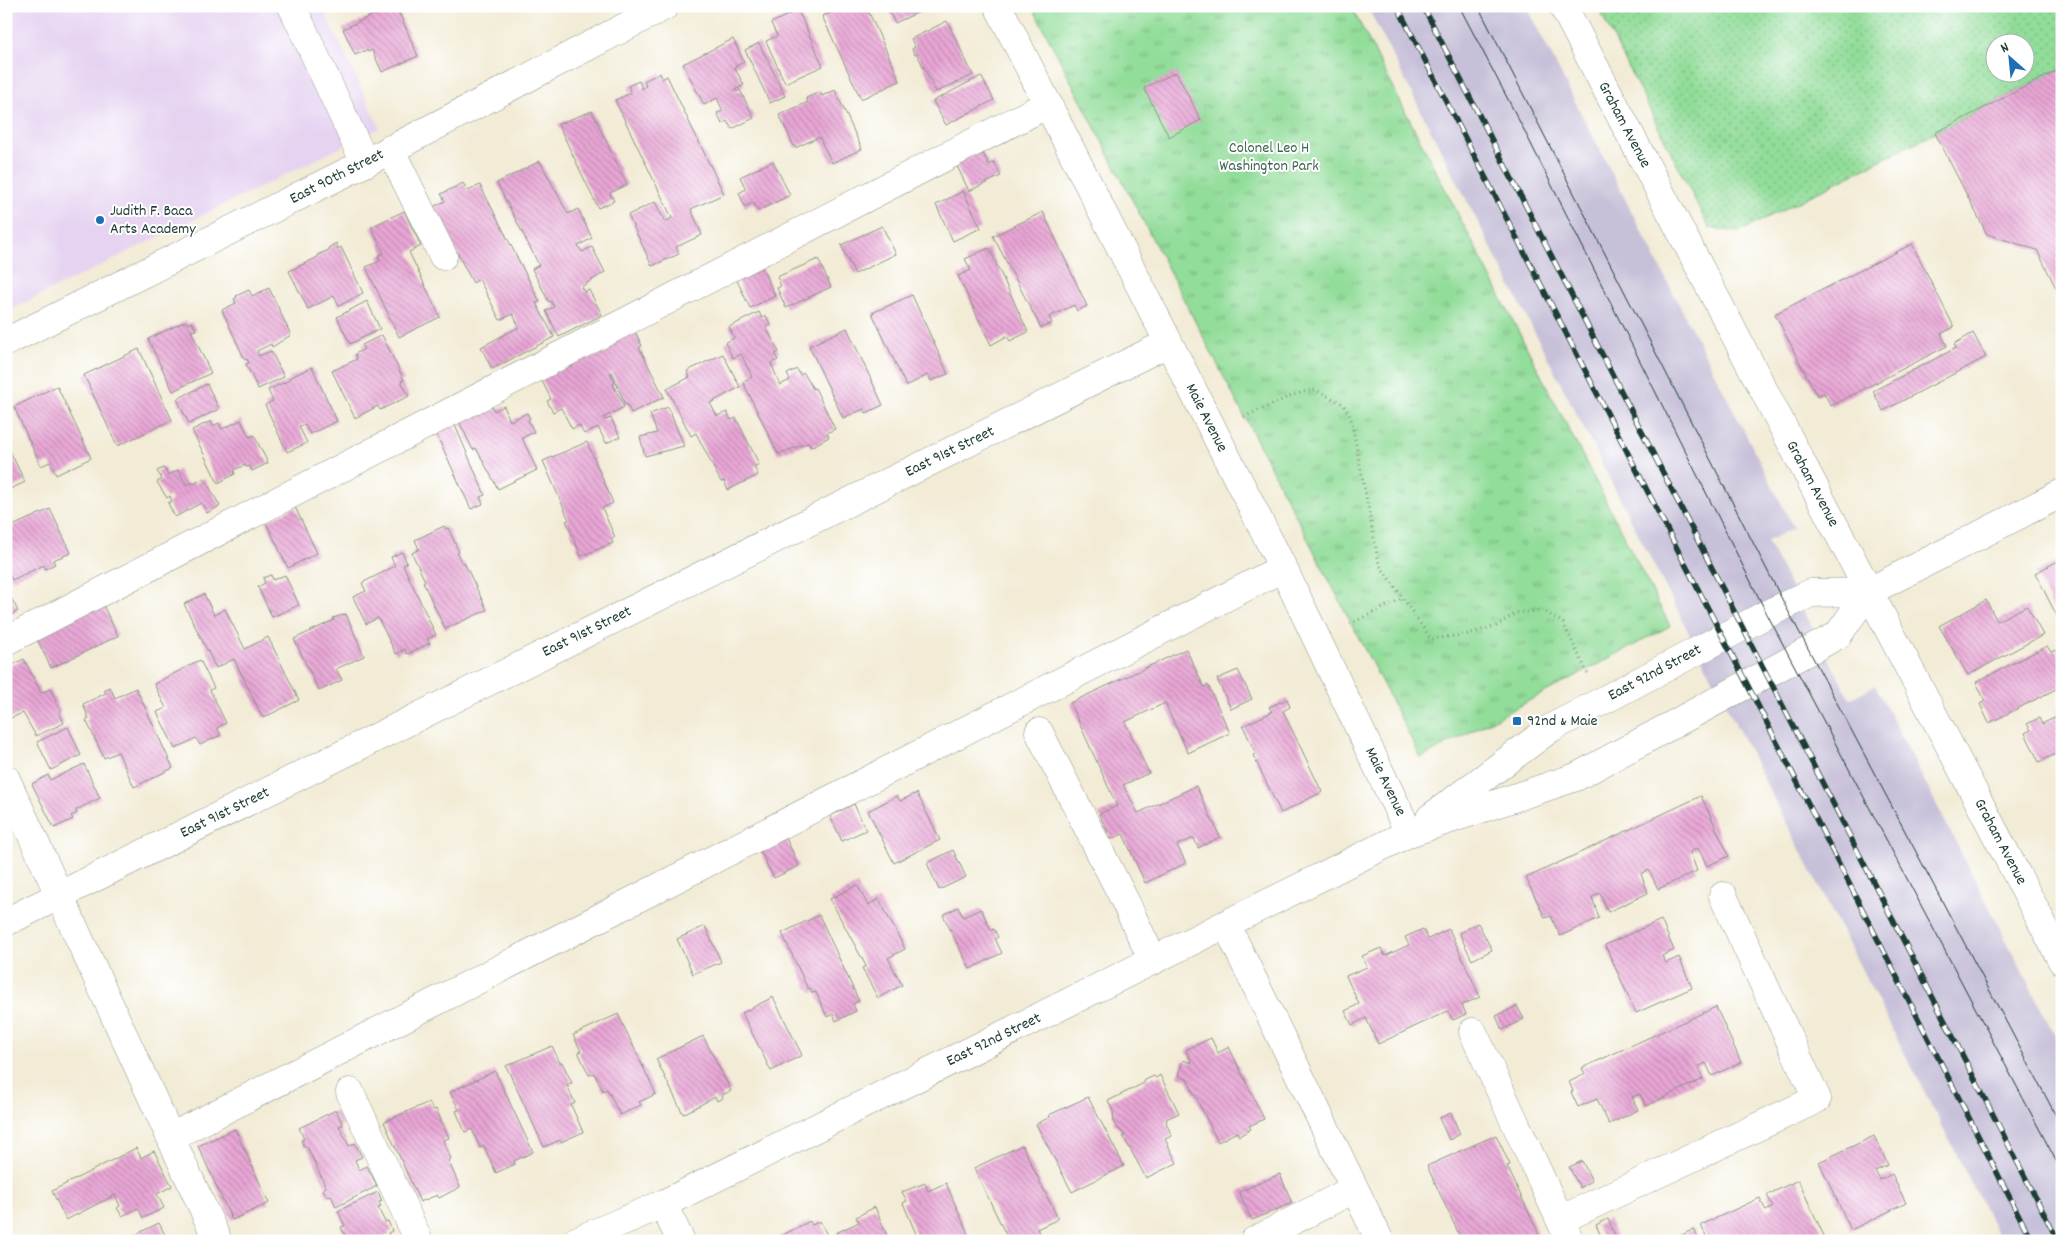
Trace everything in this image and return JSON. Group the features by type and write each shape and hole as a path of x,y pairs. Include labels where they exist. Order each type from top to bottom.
{"street":[{"path":"292,6 365,163"},
{"name":"East 90th Street","path":"6,342 365,163 665,6"},
{"name":"Maie Avenue","path":"998,6 1283,568 1410,833"},
{"name":"Graham Avenue","path":"1563,6 1868,592 2061,956"},
{"path":"6,641 1048,104"},
{"path":"390,150 443,256"},
{"name":"East 91st Street","path":"6,922 1168,343"},
{"name":"East 92nd Street","path":"1410,833 1551,728 1767,614 1811,593 1868,592 2062,494"},
{"path":"171,1138 1283,568"},
{"name":"East 92nd Street","path":"576,1241 663,1204 1410,833 1576,777 1838,635 1868,592"},
{"path":"1039,732 1124,899 1153,961"},
{"path":"6,779 218,1241"},
{"path":"1473,1032 1565,1230 1817,1099 1724,896"},
{"path":"1226,924 1380,1241"},
{"path":"350,1092 419,1241"},
{"path":"1254,1241 1354,1189"},
{"path":"663,1204 681,1241"}],"path":[{"path":"1244,417 1303,392 1316,390 1343,404 1351,418 1379,564 1430,639 1464,636 1496,626 1516,613 1543,610 1563,623 1589,676"},
{"path":"1350,624 1403,598"}],"shaded area":[{"name":"Judith F. Baca Arts Academy","path":"6,6 322,6 380,128 6,312"},
{"path":"1367,6 1526,6 1794,528 1767,541 1850,699 1875,685 2062,1049 2062,1241 2001,1241"}],"green space":[{"name":"Colonel Leo H Washington Park","path":"1032,6 1351,6 1670,626 1421,758"},
{"path":"1616,6 2062,6 2062,68 2036,81 2036,32 1986,32 1986,82 2034,82 1739,232 1709,228 1601,13"}],"building":[{"path":"392,6 396,6 418,56 382,72 372,50 355,55 343,29"},
{"path":"828,6 866,6 900,81 861,99 822,16 831,13"},
{"path":"893,6 932,6 895,23 889,11 894,9"},
{"path":"798,10 823,66 785,83 766,41 777,36 771,23"},
{"path":"947,21 973,75 936,92 917,54 915,55 912,49 915,47 911,39"},
{"path":"733,39 744,62 734,67 744,85 735,90 736,92 740,90 754,118 732,129 727,121 722,124 717,113 723,111 717,98 704,105 683,64"},
{"path":"759,43 785,96 770,103 745,50"},
{"path":"2062,68 2062,295 2060,296 2037,250 1987,234 1935,133"},
{"path":"1176,72 1201,120 1169,137 1144,88"},
{"path":"660,73 662,79 667,76 724,194 691,209 702,235 676,247 679,254 652,266 628,215 655,202 665,222 672,218 615,100 631,93 628,86 639,81 642,89 646,86 644,81"},
{"path":"981,76 994,100 946,125 933,101"},
{"path":"835,90 862,149 832,163 819,137 795,148 779,115 808,102 806,98 820,92 822,96"},
{"path":"592,111 627,185 610,193 614,201 598,208 558,124"},
{"path":"982,151 989,165 994,162 1001,176 969,191 956,164"},
{"path":"540,161 568,214 578,209 592,238 578,246 582,252 592,247 605,272 581,287 584,292 589,290 602,315 559,337 546,311 554,307 551,301 549,302 532,269 539,265 497,183"},
{"path":"773,161 790,195 758,211 753,202 745,207 739,193 746,189 740,177"},
{"path":"463,183 468,191 480,185 540,302 536,303 554,337 492,369 481,347 519,327 513,314 500,320 479,279 473,283 433,207 445,201 441,194"},
{"path":"963,191 981,228 953,241 936,205"},
{"path":"404,211 421,246 409,252 440,317 399,337 366,267 380,261 378,256 384,253 371,227"},
{"path":"1043,212 1087,306 1077,311 1074,305 1049,317 1052,323 1041,328 993,236"},
{"path":"882,226 896,254 855,274 841,245"},
{"path":"336,243 338,249 341,247 363,293 339,306 334,296 308,309 289,271 318,257 317,255 329,250 328,248"},
{"path":"1912,244 1954,327 1941,334 1947,346 1831,406 1824,393 1817,396 1775,314"},
{"path":"989,248 1028,332 1010,341 1007,336 991,345 958,276 971,270 965,259"},
{"path":"818,259 831,287 786,308 777,288 781,286 777,277"},
{"path":"760,263 775,296 750,308 735,276"},
{"path":"269,288 291,335 272,347 271,344 257,351 259,356 271,351 284,377 258,389 246,364 249,363 247,359 245,360 222,310 236,303 234,299 236,296 249,290 252,296"},
{"path":"912,295 948,374 931,381 928,375 906,386 872,313"},
{"path":"367,301 380,329 350,344 337,317"},
{"path":"759,312 762,318 766,316 771,325 766,327 779,352 775,354 778,360 771,363 780,385 790,380 787,374 797,369 800,375 804,373 813,389 815,388 835,429 827,433 829,437 811,447 808,443 778,454 743,382 752,377 741,354 733,358 725,343 734,338 729,327"},
{"path":"186,321 188,324 192,322 196,330 191,331 211,373 173,391 148,339"},
{"path":"633,327 642,346 639,347 664,397 631,413 627,404 625,405 612,372 610,373 624,407 603,418 605,420 611,418 620,437 606,443 598,427 584,434 579,425 572,429 561,408 553,412 547,401 551,399 541,379 569,365 571,367 574,366 570,359"},
{"path":"847,328 883,405 866,413 864,409 843,418 809,346"},
{"path":"1973,333 1986,357 1883,411 1873,391 1956,348 1954,344"},
{"path":"382,335 404,380 401,381 409,396 380,410 378,406 355,418 332,371 357,359 355,354 364,349 362,345"},
{"path":"139,349 172,420 117,446 84,375"},
{"path":"723,354 740,387 710,403 717,416 727,412 731,420 736,418 759,464 754,467 758,475 728,490 724,481 721,482 696,433 691,436 667,389 690,377 687,371"},
{"path":"312,367 337,421 310,434 305,424 299,426 307,443 287,452 265,405 273,401 268,390"},
{"path":"207,384 219,409 189,424 177,399"},
{"path":"57,386 91,458 56,475 50,462 41,466 14,407"},
{"path":"491,404 494,411 504,406 510,421 527,413 534,432 522,438 537,470 498,489 476,448 473,450 457,417"},
{"path":"668,407 684,446 645,456 640,437 657,433 650,414"},
{"path":"241,420 249,437 254,435 268,463 252,471 250,466 246,467 245,465 234,470 235,474 218,483 192,430 211,421 213,426 219,423 222,429"},
{"path":"454,423 485,495 480,497 483,504 471,509 433,427"},
{"path":"587,442 613,503 602,508 615,537 611,539 613,543 581,556 566,521 569,520 543,461"},
{"path":"6,443 25,482 6,491"},
{"path":"164,468 168,475 178,470 187,485 193,482 194,484 204,478 220,506 207,513 201,503 175,517 168,503 172,501 170,496 167,498 157,482 162,479 157,471"},
{"path":"295,507 317,553 288,568 266,522"},
{"path":"50,509 71,553 53,560 55,564 45,569 44,565 12,580 6,568 6,529"},
{"path":"444,526 446,529 448,528 459,552 457,553 462,563 464,562 487,610 445,629 412,553 419,549 415,540"},
{"path":"402,552 407,563 403,565 436,635 427,639 430,643 407,654 405,649 396,654 378,618 366,624 353,597 366,591 362,583 395,566 391,557"},
{"path":"2062,559 2062,626 2035,573"},
{"path":"271,575 273,580 285,575 299,605 272,617 258,587 265,583 263,578"},
{"path":"6,588 18,611 6,617"},
{"path":"204,594 214,615 225,609 245,649 268,637 299,700 263,718 234,659 216,668 184,604"},
{"path":"1986,600 1997,621 2027,606 2043,635 1968,675 1939,626"},
{"path":"101,601 118,636 51,668 36,637"},
{"path":"346,614 364,656 336,669 342,680 319,691 294,639 334,620 333,618"},
{"path":"2047,646 2051,652 2056,650 2062,662 2062,686 1989,723 1980,704 1985,701 1976,682"},
{"path":"1186,649 1204,687 1208,685 1230,733 1188,753 1165,703 1125,722 1149,773 1123,785 1138,813 1196,786 1220,837 1198,848 1194,838 1177,845 1186,863 1145,883 1123,834 1111,839 1099,814 1117,806 1070,703"},
{"path":"24,659 41,693 50,689 64,723 36,736 23,713 6,720 6,668"},
{"path":"200,660 214,688 210,690 226,723 217,728 221,735 200,745 196,738 175,749 157,712 166,708 154,684"},
{"path":"1238,670 1252,699 1231,709 1217,679"},
{"path":"110,687 115,698 136,688 173,768 134,787 118,752 104,758 86,720 89,719 83,704 106,693 104,690"},
{"path":"1287,699 1290,707 1283,711 1322,792 1281,813 1253,755 1256,754 1243,726 1272,712 1269,707"},
{"path":"2062,707 2062,751 2039,762 2025,733 2031,730 2027,724 2039,718 2042,724 2060,715 2057,709"},
{"path":"68,727 81,755 51,770 37,742"},
{"path":"84,764 100,798 76,810 77,813 71,816 73,819 54,828 32,784 48,775 50,780"},
{"path":"917,793 940,840 894,863 868,811 897,796 900,801"},
{"path":"1701,796 1729,856 1707,866 1698,848 1690,852 1697,871 1658,889 1649,870 1641,874 1648,893 1608,912 1600,893 1592,897 1599,918 1560,936 1551,916 1545,918 1526,878"},
{"path":"854,804 866,830 842,841 830,816"},
{"path":"786,838 799,866 774,878 760,851"},
{"path":"953,850 966,877 939,890 927,863"},
{"path":"857,885 868,905 879,899 905,949 888,958 902,985 878,998 862,968 866,966 830,899"},
{"path":"958,907 963,917 981,909 991,930 994,929 998,937 995,939 1002,953 970,969 943,915"},
{"path":"819,915 859,1001 853,1004 856,1011 836,1021 833,1014 827,1017 816,992 812,993 810,988 808,989 782,933"},
{"path":"1661,920 1674,950 1662,956 1666,963 1679,957 1692,988 1636,1013 1605,945"},
{"path":"1478,923 1492,950 1472,960 1459,933"},
{"path":"705,926 721,962 693,974 677,939"},
{"path":"1423,929 1428,939 1449,929 1480,997 1462,1005 1466,1014 1453,1020 1448,1011 1378,1044 1366,1018 1352,1025 1345,1011 1359,1004 1346,976 1367,967 1362,956 1381,948 1385,956 1409,945 1405,937"},
{"path":"773,997 802,1055 771,1071 742,1013"},
{"path":"1517,1006 1524,1019 1502,1030 1496,1016"},
{"path":"1716,1007 1741,1062 1712,1076 1706,1063 1698,1067 1703,1079 1646,1106 1640,1094 1632,1097 1638,1110 1609,1124 1597,1099 1578,1107 1571,1092 1573,1091 1569,1082 1585,1074 1582,1068"},
{"path":"618,1014 656,1094 639,1102 641,1105 620,1115 607,1089 603,1091 594,1073 589,1075 578,1052 581,1051 573,1035"},
{"path":"703,1036 731,1091 722,1095 723,1098 717,1101 715,1097 683,1114 656,1059"},
{"path":"1211,1038 1218,1053 1229,1047 1264,1119 1249,1126 1251,1129 1239,1136 1237,1132 1218,1142 1187,1079 1178,1076 1183,1060 1192,1063 1186,1050"},
{"path":"552,1046 572,1083 567,1085 575,1103 571,1105 583,1132 544,1147 506,1066"},
{"path":"495,1071 533,1152 514,1161 515,1164 496,1173 484,1146 480,1148 472,1129 465,1132 456,1111 459,1110 450,1092"},
{"path":"1160,1075 1179,1113 1166,1119 1172,1136 1165,1139 1177,1163 1146,1178 1123,1136 1125,1135 1114,1124 1113,1111 1108,1101 1144,1083 1145,1080 1154,1076 1156,1078"},
{"path":"1088,1097 1124,1166 1072,1192 1036,1124 1050,1117 1049,1115"},
{"path":"429,1102 433,1110 436,1109 449,1138 443,1140 451,1159 448,1160 460,1187 439,1198 437,1195 420,1202 384,1122"},
{"path":"336,1110 343,1125 339,1126 349,1146 355,1143 362,1157 355,1160 359,1170 367,1166 377,1186 336,1207 331,1195 327,1197 323,1189 326,1187 307,1146 305,1148 301,1140 304,1139 299,1128"},
{"path":"1451,1113 1460,1134 1449,1140 1439,1118"},
{"path":"235,1129 269,1203 232,1220 198,1146"},
{"path":"1496,1135 1510,1165 1507,1166 1542,1241 1462,1241 1427,1166"},
{"path":"1874,1136 1888,1165 1875,1171 1880,1180 1892,1174 1906,1203 1851,1230 1819,1162"},
{"path":"1022,1145 1058,1219 1037,1229 1043,1241 1009,1241 974,1168"},
{"path":"136,1148 141,1158 154,1151 172,1186 157,1194 164,1208 143,1218 138,1208 122,1216 117,1208 120,1206 115,1195 66,1220 52,1191"},
{"path":"1582,1161 1592,1181 1580,1188 1569,1167"},
{"path":"1280,1174 1292,1203 1252,1220 1239,1192"},
{"path":"1798,1180 1824,1236 1813,1241 1701,1241 1707,1238 1701,1225 1760,1198 1766,1211 1773,1207 1767,1195"},
{"path":"925,1183 928,1191 946,1183 971,1241 919,1241 903,1203 907,1201 902,1192"},
{"path":"378,1192 382,1201 379,1202 381,1207 378,1208 385,1222 388,1221 392,1231 388,1233 389,1235 376,1241 351,1241 349,1236 346,1237 341,1227 345,1226 338,1211"},
{"path":"875,1207 889,1241 840,1241 836,1233 859,1222 856,1217"},
{"path":"1608,1219 1618,1241 1603,1241 1596,1225"},
{"path":"810,1221 812,1225 820,1221 830,1241 771,1241"},
{"path":"159,1223 168,1241 122,1241"},
{"path":"1694,1229 1699,1241 1670,1241"}],"tram line":[{"path":"1459,6 1523,128 1767,614 2062,1172"},
{"path":"1478,6 1785,605 2062,1127"}],"railway":[{"path":"1397,6 2032,1241"},
{"path":"1423,6 2058,1241"}],"place":[{"name":"Judith F. Baca Arts Academy","path":"100,220"},
{"name":"92nd & Maie","path":"1517,721"}]}
